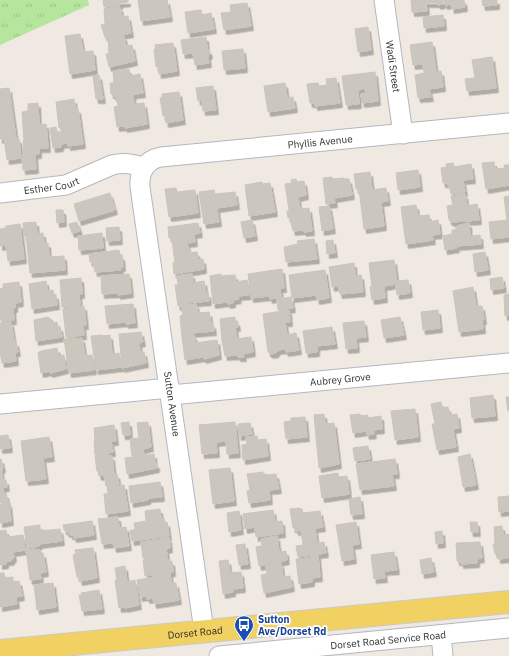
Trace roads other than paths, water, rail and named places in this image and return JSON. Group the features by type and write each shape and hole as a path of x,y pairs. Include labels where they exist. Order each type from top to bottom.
{"main road":[{"name":"Dorset Road","path":"0,650 509,602"}],"street":[{"name":"Wadi Street","path":"384,0 403,134"},
{"name":"Phyllis Avenue","path":"142,172 152,160 161,157 509,123"},
{"name":"Esther Court","path":"0,193 66,185 119,163 128,163 142,172"},
{"name":"Sutton Avenue","path":"142,172 140,187 204,631"},
{"name":"Aubrey Grove","path":"0,404 509,363"},
{"name":"Dorset Road Service Road","path":"219,656 265,654 509,628"},
{"path":"441,635 443,656"}],"place":[{"name":"Sutton Ave/Dorset Rd","path":"244,642"}]}
